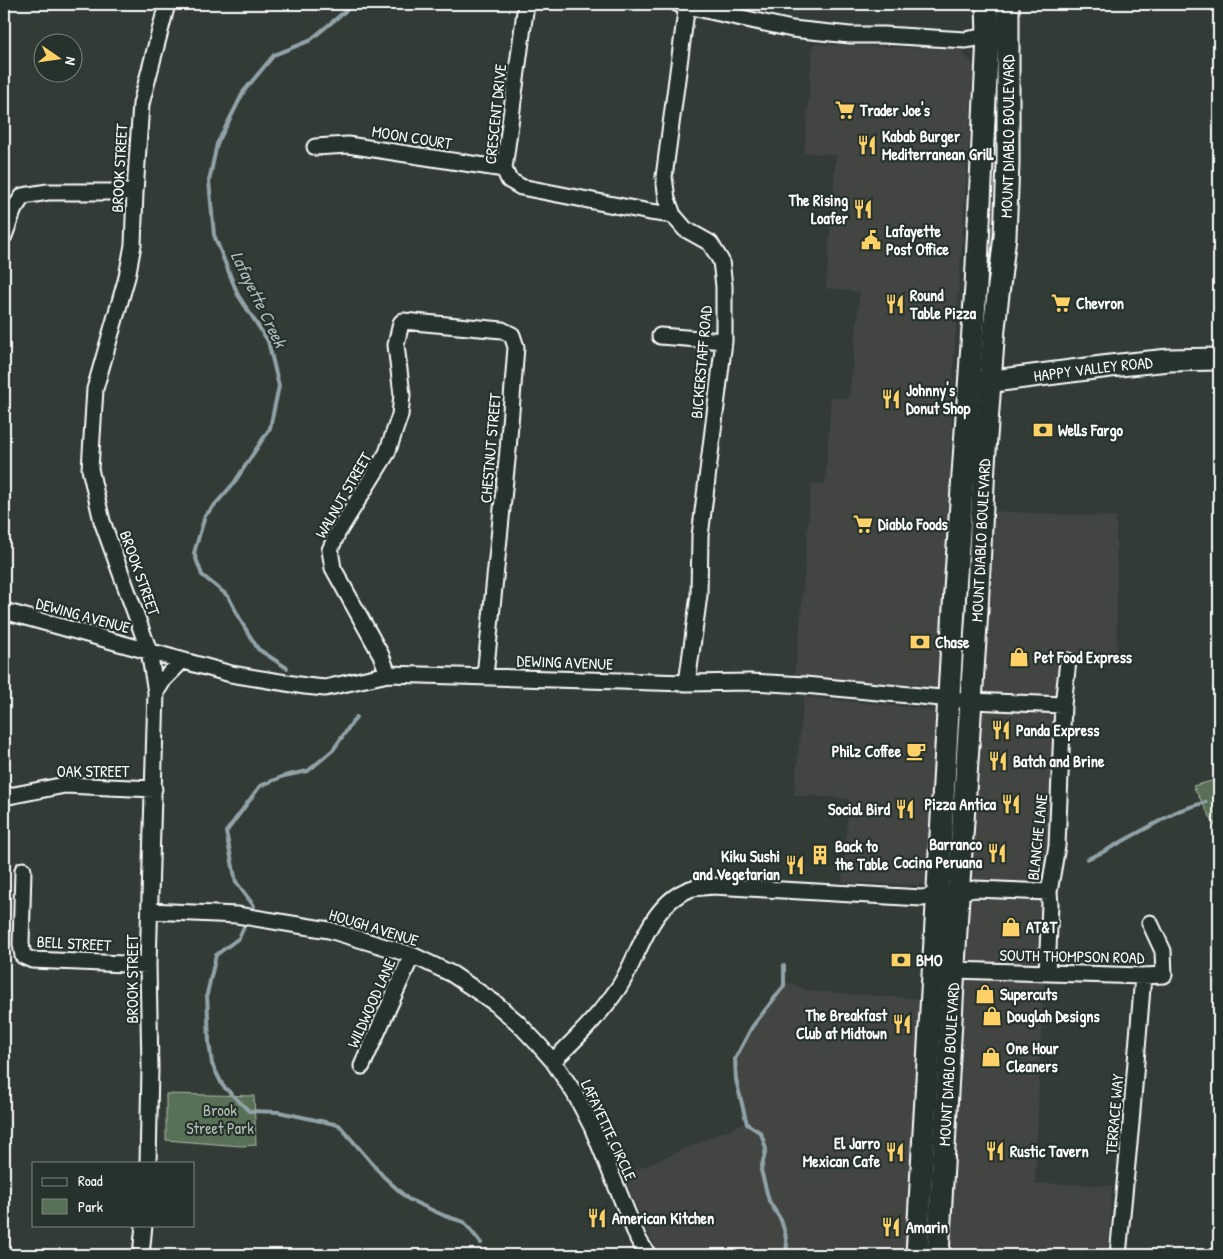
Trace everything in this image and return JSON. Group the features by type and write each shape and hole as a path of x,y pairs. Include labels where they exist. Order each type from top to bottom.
{"main road":[{"name":"MOUNT DIABLO BOULEVARD","path":"938,1255 958,891 972,701 984,464 994,328 1005,236 1008,164 998,34 987,4"},
{"name":"MOUNT DIABLO BOULEVARD","path":"917,1255 968,384 998,34 1008,4"},
{"name":"HAPPY VALLEY ROAD","path":"968,384 1169,360 1219,359"},
{"path":"953,635 961,646 960,693 962,697 972,701"},
{"path":"950,699 955,703 959,715 958,761 961,767 967,771"}],"street":[{"name":"BROOK STREET","path":"148,1162 150,1068 148,964 156,692 149,651 102,521 90,469 95,389 127,276 133,245 141,104 167,4"},
{"name":"CRESCENT DRIVE","path":"526,4 504,169 509,180 521,187 673,215"},
{"path":"684,5 792,29 850,35 965,40 998,34"},
{"name":"BICKERSTAFF ROAD","path":"684,5 664,177 666,199 673,215 685,229 710,243 721,261 724,286 724,341 700,536 698,595 687,683"},
{"name":"MOON COURT","path":"315,148 348,145 504,169"},
{"path":"4,236 14,209 23,196 48,192 135,192"},
{"name":"WALNUT STREET","path":"388,674 381,655 333,568 330,550 338,532 387,453 400,415 402,394 396,345 401,323"},
{"name":"CHESTNUT STREET","path":"401,323 502,330 512,335 516,347 508,450 485,676"},
{"path":"660,336 724,341"},
{"name":"DEWING AVENUE","path":"4,611 231,674 325,688 388,674 687,683 776,683 972,701"},
{"name":"BLANCHE LANE","path":"1047,973 1049,892 1057,846 1063,705 1068,660"},
{"path":"156,692 164,679 182,661"},
{"path":"972,701 1063,705"},
{"name":"OAK STREET","path":"4,797 65,785 154,789"},
{"name":"BELL STREET","path":"22,870 21,944 23,956 32,960 148,964"},
{"path":"552,1061 592,1022 619,987 658,913 673,899 690,889 712,886 922,898 975,889 1049,892"},
{"name":"HOUGH AVENUE","path":"150,911 237,915 270,920 329,930 412,955 452,974 499,1006 525,1030 552,1061"},
{"name":"SOUTH THOMPSON ROAD","path":"954,970 1142,976 1164,975 1163,951 1150,923"},
{"name":"WILDWOOD LANE","path":"362,1066 412,955"},
{"name":"TERRACE WAY","path":"1118,1255 1131,1122 1142,976"},
{"name":"LAFAYETTE CIRCLE","path":"552,1061 584,1110 638,1239 648,1255"},
{"path":"142,1255 144,1226"}],"shaded area":[{"path":"813,44 961,50 974,65 954,360 942,695 794,681 811,483 825,484 831,397 849,399 860,292 826,288 836,155 804,153"},
{"path":"993,511 1116,517 1117,664 1080,663 1065,660 1047,902 1035,1183 1112,1186 1108,1255 948,1255 981,679"},
{"path":"804,697 926,709 934,713 938,721 930,875 925,883 917,885 842,882 849,799 794,795"},
{"path":"783,981 810,991 920,999 907,1255 639,1255 655,1247 622,1176 746,1122 735,1065 742,1043 751,1027"}],"green space":[{"path":"1219,779 1219,833 1193,786"},
{"name":"Brook Street Park","path":"166,1094 254,1096 256,1145 241,1146 166,1140"}],"waterway":[{"name":"Lafayette Creek","path":"287,668 258,649 228,596 202,575 194,553 205,516 234,483 270,428 279,386 268,341 238,295 214,235 209,181 217,144 244,91 274,55 309,41 354,4"},
{"name":"Lafayette Creek","path":"250,914 254,906 236,882 226,832 260,786 284,776 308,771 333,750 356,717"},
{"path":"1087,859 1178,811 1206,802"},
{"name":"Lafayette Creek","path":"247,920 239,938 216,955 207,994 212,1064 223,1086 249,1111 279,1112 339,1125 383,1176 408,1199 445,1216 464,1222 481,1243"},
{"path":"784,965 784,986 752,1027 735,1059 736,1080 747,1124 761,1133 766,1149 761,1170 769,1201 781,1220 785,1233 787,1246 784,1255"}],"place":[{"name":"Trader Joe's","path":"845,110"},
{"name":"Kabab Burger Mediterranean Grill","path":"867,145"},
{"name":"The Rising Loafer","path":"863,209"},
{"name":"Lafayette Post Office","path":"871,240"},
{"name":"Chevron","path":"1061,303"},
{"name":"Round Table Pizza","path":"895,304"},
{"name":"Johnny's Donut Shop","path":"891,399"},
{"name":"Wells Fargo","path":"1043,430"},
{"name":"Diablo Foods","path":"863,524"},
{"name":"Chase","path":"920,642"},
{"name":"Pet Food Express","path":"1019,657"},
{"name":"Panda Express","path":"1001,730"},
{"name":"Philz Coffee","path":"916,751"},
{"name":"Batch and Brine","path":"998,761"},
{"name":"Pizza Antica","path":"1011,804"},
{"name":"Social Bird","path":"905,809"},
{"name":"Barranco Cocina Peruana","path":"997,853"},
{"name":"Back to the Table","path":"820,855"},
{"name":"Kiku Sushi and Vegetarian","path":"795,865"},
{"name":"AT&T","path":"1011,927"},
{"name":"BMO","path":"901,960"},
{"name":"Supercuts","path":"985,994"},
{"name":"Douglah Designs","path":"992,1016"},
{"name":"The Breakfast Club at Midtown","path":"902,1024"},
{"name":"One Hour Cleaners","path":"991,1057"},
{"name":"Rustic Tavern","path":"995,1151"},
{"name":"El Jarro Mexican Cafe","path":"895,1152"},
{"name":"American Kitchen","path":"597,1218"},
{"name":"Amarin","path":"891,1227"}]}
